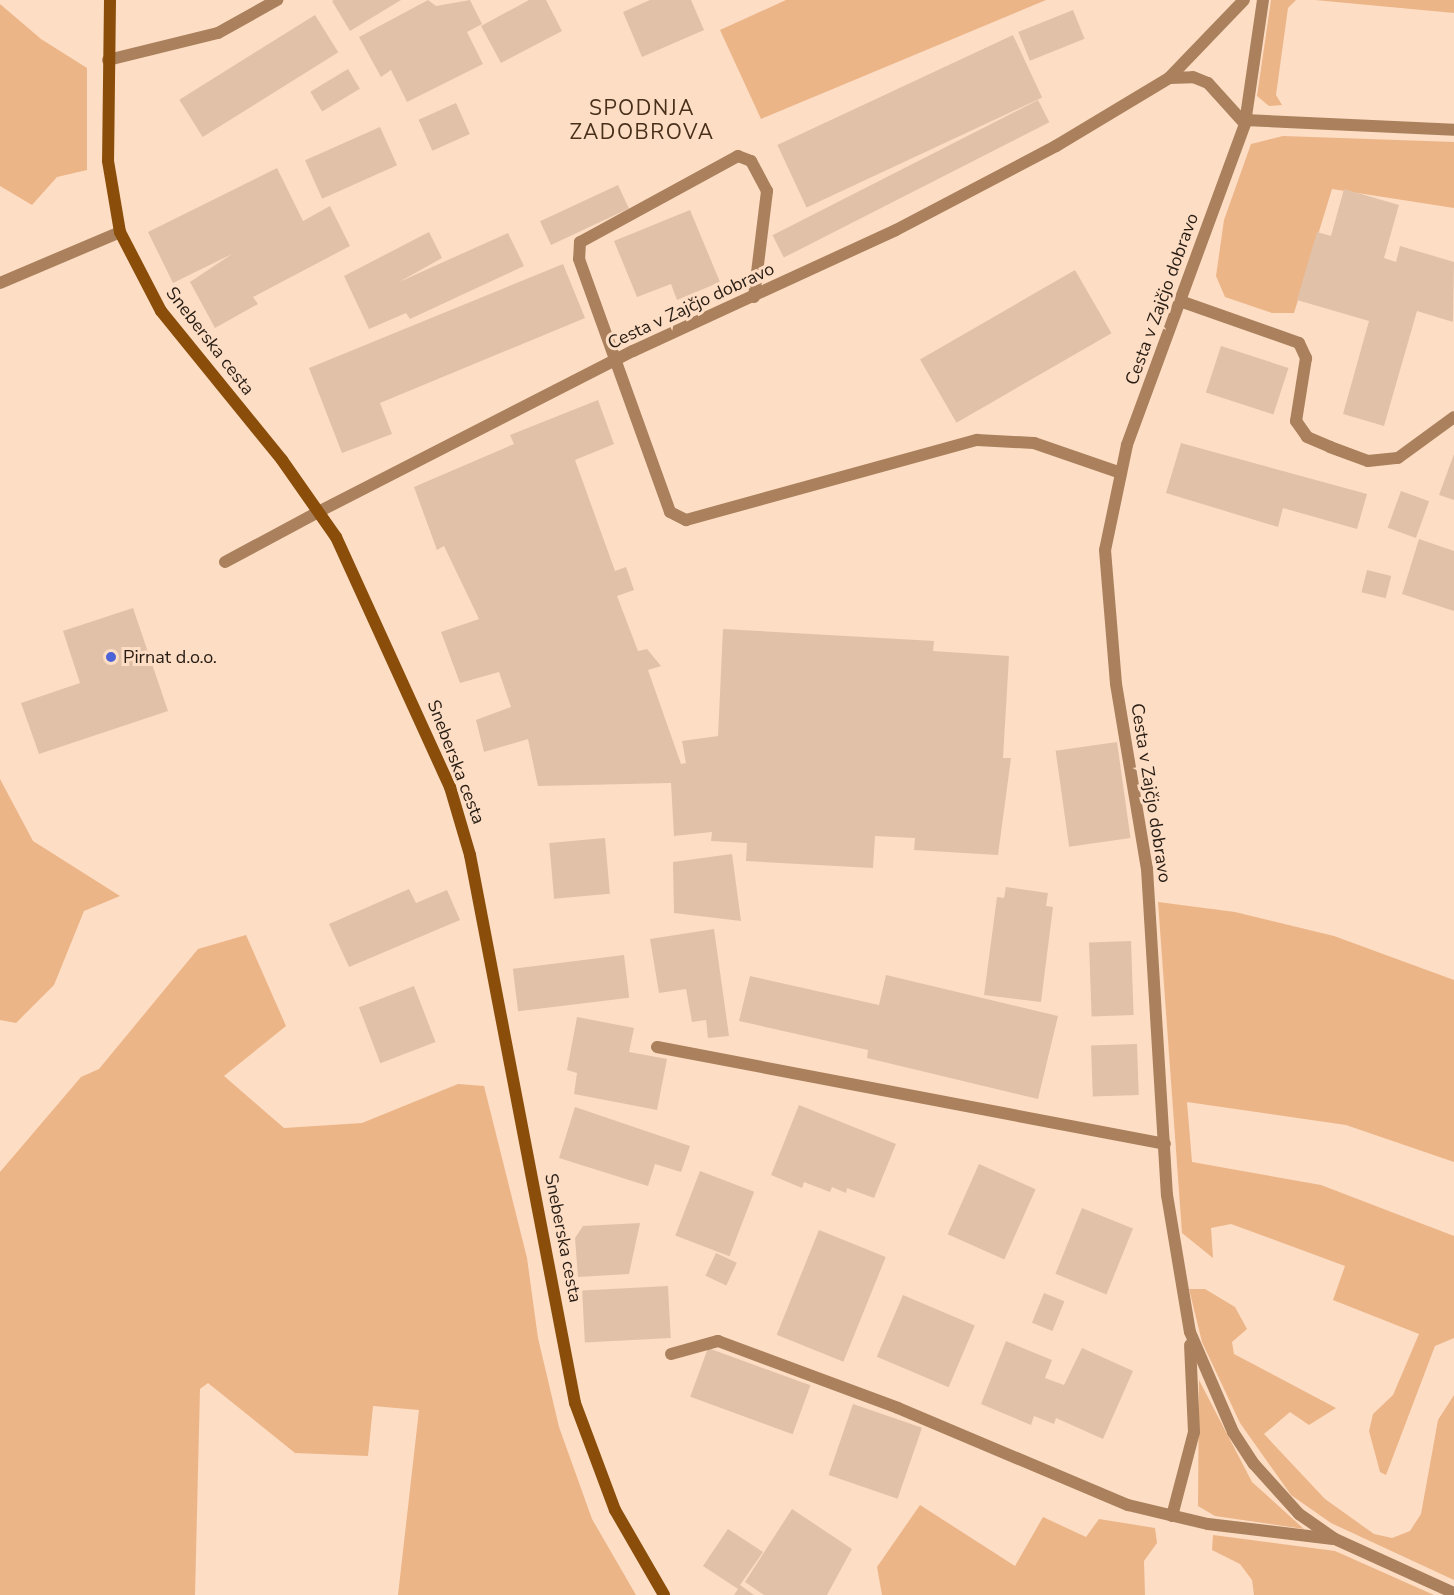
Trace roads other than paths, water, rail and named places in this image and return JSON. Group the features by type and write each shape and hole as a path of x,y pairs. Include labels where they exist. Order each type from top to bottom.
{"street":[{"name":"Sneberska cesta","path":"110,0 108,162 120,232 165,318 320,511 365,591 450,787 470,855 575,1403 615,1510 663,1595"},
{"path":"108,60 218,33 277,0"},
{"name":"Cesta v Zajčjo dobravo","path":"225,562 617,359 754,297 1056,146 1169,78 1244,0"},
{"name":"Cesta v Zajčjo dobravo","path":"1263,0 1245,122 1121,473 1106,550 1116,684 1147,869 1165,1144 1190,1332 1233,1432 1254,1464 1299,1514 1335,1539 1454,1593"},
{"path":"1169,78 1193,77 1208,83 1245,122 1454,130"},
{"path":"754,297 767,191 751,161 738,156 580,242 579,258 617,359 660,488 670,512 686,520 977,440 1034,443 1121,473"},
{"path":"0,283 120,232"},
{"path":"1180,301 1299,343 1306,358 1296,420 1307,437 1330,447 1368,461 1398,458 1454,417"},
{"path":"657,1047 1165,1144"},
{"path":"1172,1516 1194,1432 1190,1332"},
{"path":"671,1354 718,1341 898,1408 1054,1476 1172,1516 1335,1539"}],"place":[{"name":"Pirnat d.o.o.","path":"111,657"}],"district":[{"name":"SPODNJA ZADOBROVA","path":"642,120"}]}
